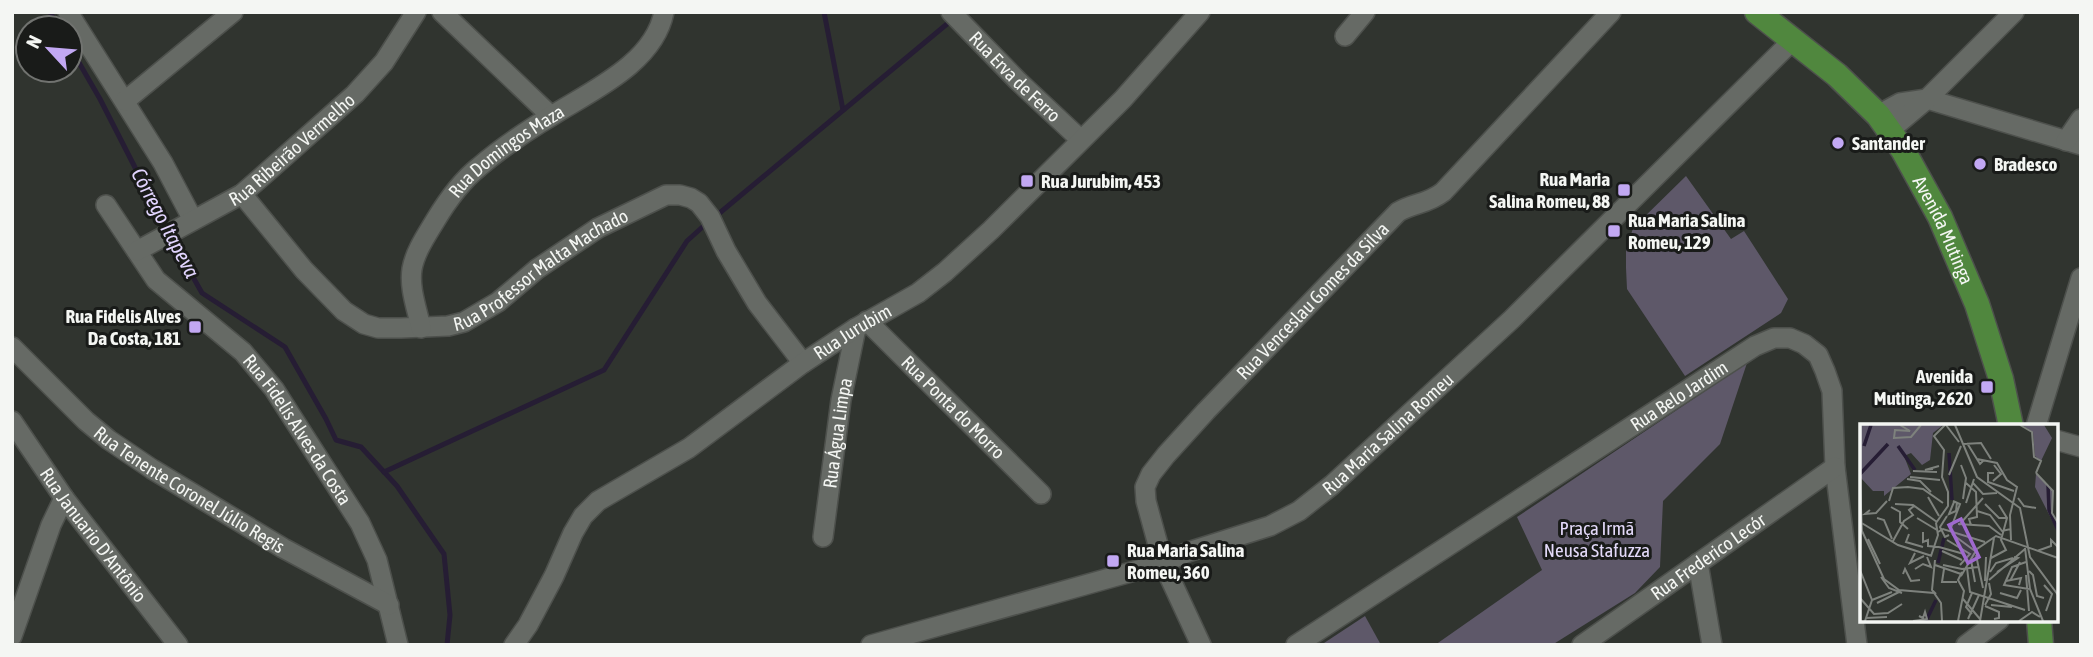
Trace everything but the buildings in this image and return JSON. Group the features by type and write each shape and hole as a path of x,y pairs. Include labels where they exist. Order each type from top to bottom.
{"main road":[{"name":"Avenida Mutinga","path":"1757,12 1837,75 1884,123 1903,150 1940,217 1977,304 2001,379 2011,424"},
{"path":"2039,622 2041,645"}],"street":[{"path":"68,12 163,163 193,220"},
{"path":"125,101 233,12"},
{"name":"Rua Ribeirão Vermelho","path":"137,251 242,194 355,94 384,62 416,12"},
{"path":"442,12 551,116"},
{"name":"Rua Domingos Maza","path":"421,328 412,287 412,270 417,253 449,198 477,168 631,65 652,40 663,21 664,12"},
{"name":"Rua Erva de Ferro","path":"951,12 1018,81 1082,140"},
{"name":"Rua Jurubim","path":"514,645 554,576 573,533 583,516 598,501 689,448 803,363 862,324 918,293 945,272 1123,99 1200,12"},
{"path":"1345,36 1365,12"},
{"name":"Rua Venceslau Gomes da Silva","path":"1201,645 1163,563 1146,501 1145,487 1151,474 1166,455 1398,212 1408,206 1431,201 1450,184 1611,12"},
{"path":"1927,99 2014,12"},
{"name":"Rua Maria Salina Romeu","path":"871,645 916,639 1163,563 1188,552 1270,526 1299,511 1332,485 1512,318 1793,40"},
{"path":"1884,123 1900,103 1927,99 2073,143 2081,119"},
{"name":"Rua Professor Malta Machado","path":"242,194 304,270 344,311 364,324 378,328 421,328 464,322 498,302 537,269 598,228 667,195 680,195 699,203 710,217 726,251 757,303 803,363"},
{"name":"Rua Fidelis Alves da Costa","path":"106,205 156,280 243,352 274,389 360,523 377,560 398,645"},
{"path":"2037,424 2081,278"},
{"name":"Rua Ponta do Morro","path":"862,324 1041,494"},
{"name":"Rua Água Limpa","path":"823,537 841,400 862,324"},
{"name":"Rua Belo Jardim","path":"1296,645 1755,346 1774,338 1790,338 1804,344 1818,355 1832,391 1835,467 1857,645"},
{"name":"Rua Tenente Coronel Júlio Regis","path":"12,347 86,421 109,440 283,548 388,605"},
{"name":"Rua Januario D'Antônio","path":"12,421 64,498 178,645"},
{"path":"2058,441 2081,447"},
{"name":"Rua Frederico Lecór","path":"1581,645 1598,638 1835,467"},
{"path":"12,636 51,525 64,498"},
{"path":"1699,563 1712,645"},
{"path":"1966,645 1995,622"}],"green space":[{"path":"1686,176 1731,239 1744,231 1788,299 1781,313 1685,376 1627,289 1626,251 1633,228"},
{"name":"Praça Irmã Neusa Stafuzza","path":"1747,363 1720,444 1663,501 1660,567 1635,593 1552,645 1435,645 1542,570 1517,517"},
{"path":"1365,616 1381,645 1321,645"}],"waterway":[{"path":"824,12 843,110"},
{"path":"716,216 953,19"},
{"name":"Córrego Itapeva","path":"84,71 167,230"},
{"path":"384,472 604,370 687,241 708,222"},
{"name":"Córrego Itapeva","path":"171,238 202,293 285,347 336,440 361,447 397,486 444,554 450,615 447,645"}],"place":[{"name":"Santander","path":"1838,143"},
{"name":"Bradesco","path":"1980,164"},
{"name":"Rua Jurubim, 453","path":"1027,181"},
{"name":"Rua Maria Salina Romeu, 88","path":"1624,190"},
{"name":"Rua Maria Salina Romeu, 129","path":"1614,231"},
{"name":"Rua Fidelis Alves Da Costa, 181","path":"195,327"},
{"name":"Avenida Mutinga, 2620","path":"1987,387"},
{"name":"Rua Maria Salina Romeu, 360","path":"1113,561"}]}
